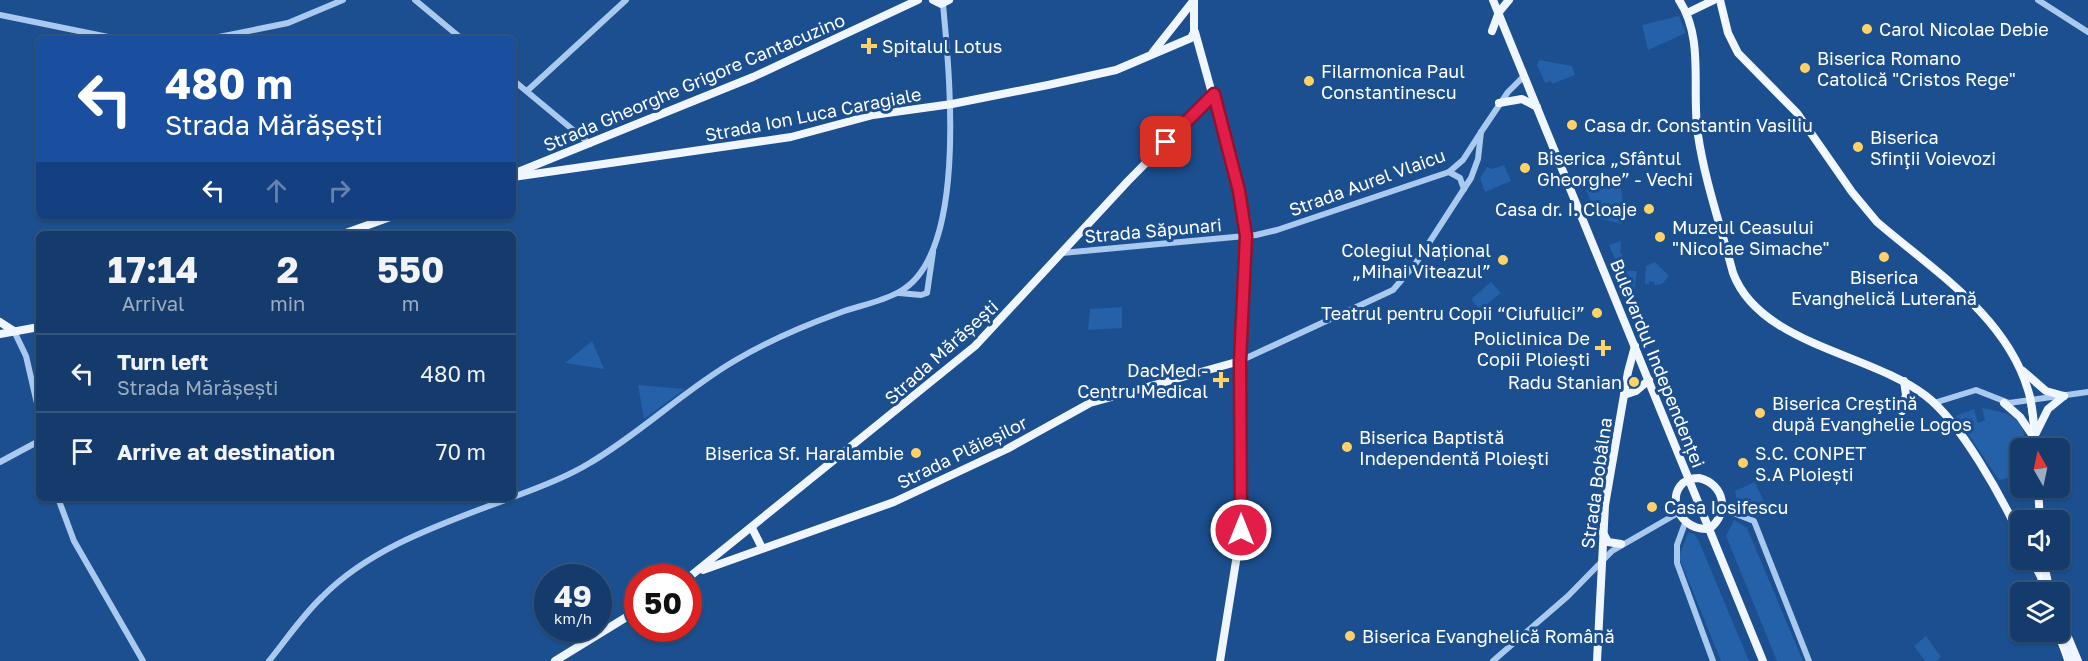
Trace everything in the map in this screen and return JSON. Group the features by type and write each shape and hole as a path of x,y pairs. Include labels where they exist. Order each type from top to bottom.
{"main road":[{"name":"Strada Gheorghe Grigore Cantacuzino","path":"516,175 787,62 918,0"},
{"path":"933,0 946,2"},
{"name":"Strada Ion Luca Caragiale","path":"1150,55 1194,0"},
{"name":"Strada Ion Luca Caragiale","path":"516,176 766,141 873,115 952,104 1109,72 1184,40 1194,30 1194,0"},
{"name":"Bulevardul Independenței","path":"1493,0 1763,661"},
{"path":"1492,31 1499,12 1509,0"},
{"path":"1679,0 1688,16 1694,45 1696,114 1701,153 1733,273 1739,287 1760,310 1787,328 1904,381 1934,403 1989,479 2010,518"},
{"path":"1688,16 1714,0"},
{"path":"1720,0 1731,41 1797,113 1863,207 1877,222 1981,311 2006,343 2020,368 2031,401 2034,438"},
{"path":"1199,47 1175,36 1175,25 1188,20 1194,30 1214,94 1239,191 1246,236 1240,361 1241,530 1220,661"},
{"name":"Strada Mărășești","path":"702,567 975,346 1214,94"},
{"path":"1499,103 1522,99 1537,107"},
{"path":"351,231 385,219"},
{"path":"0,322 14,331"},
{"path":"0,334 36,327"},
{"path":"0,329 14,331"},
{"name":"Strada Bobâlna","path":"1597,661 1600,562 1606,493 1635,346"},
{"name":"Strada Plăieșilor","path":"702,570 906,496 996,454 1090,403 1240,361"},
{"path":"2020,368 2046,391 2064,396"},
{"path":"1624,395 1641,388 1648,380"},
{"path":"1902,411 1906,395 1904,381"},
{"path":"2037,438 2043,415 2054,402 2064,396"},
{"path":"2004,403 2026,423 2032,438"},
{"path":"1699,478 1711,482 1720,494 1723,508 1718,522 1709,529 1698,529 1685,523 1678,513 1677,494 1688,479 1699,478"},
{"path":"752,528 762,548"},
{"path":"1602,531 1608,542 1621,544"},
{"path":"2037,570 2042,582"},
{"path":"2041,570 2041,578"},
{"path":"555,661 624,619"},
{"path":"2061,642 2070,661"},
{"path":"2070,642 2078,661"}],"street":[{"path":"226,36 281,26 343,0"},
{"path":"415,0 458,36"},
{"path":"527,91 626,0"},
{"path":"2038,0 2088,32"},
{"path":"898,293 925,294 930,285 934,243 948,179 952,104 946,2"},
{"path":"0,15 103,36"},
{"name":"Strada Aurel Vlaicu","path":"1246,236 1276,230 1449,172 1460,164 1499,103 1524,76"},
{"path":"516,82 590,144"},
{"path":"1240,361 1374,301 1393,290 1416,263 1464,189 1478,159 1481,132"},
{"path":"1449,172 1460,178 1464,189"},
{"name":"Strada Săpunari","path":"1062,253 1246,236"},
{"path":"916,294 915,281 934,243"},
{"path":"516,495 587,465 711,376 752,351 821,319 898,293 915,281 925,279 930,285"},
{"path":"14,331 26,356 36,399"},
{"path":"1934,403 1976,390 2004,403 2088,392"},
{"path":"0,462 36,443"},
{"path":"59,501 74,541 143,661"},
{"path":"270,661 322,596 373,559 429,529 502,501"},
{"path":"1723,508 1754,521 1809,661"},
{"path":"1493,661 1568,596 1600,562 1621,544 1678,513"},
{"path":"1685,523 1677,545 1677,563 1713,661"}],"shaded area":[{"path":"1679,16 1686,33 1648,50 1642,25"},
{"path":"1539,60 1572,66 1575,75 1552,84 1551,81 1545,83 1537,65"},
{"path":"1504,165 1511,181 1485,192 1480,178 1487,167 1492,169"},
{"path":"1620,175 1624,221 1622,224 1598,218 1586,189"},
{"path":"1621,241 1620,253 1622,253 1623,261 1619,262 1621,271 1637,271 1633,299 1609,245"},
{"path":"1655,262 1669,276 1662,284 1655,285 1654,282 1649,281 1649,284 1645,284 1646,266"},
{"path":"1491,282 1501,293 1480,310 1471,299"},
{"path":"1122,307 1122,328 1088,330 1090,309"},
{"path":"592,341 604,369 565,363"},
{"path":"638,385 685,389 644,419"},
{"path":"1982,408 2001,412 2019,422 2025,438 2010,438 2010,477 1999,480 1956,416 1974,409 1978,423 1985,420"},
{"path":"1755,482 1765,504 1759,516 1738,507 1735,491"},
{"path":"1734,520 1747,528 1803,661 1777,661 1726,536"},
{"path":"1688,533 1694,534 1698,539 1749,661 1721,661 1679,557"},
{"path":"1926,636 1941,657 1936,661 1925,661 1914,646"}],"tram line":[{"path":"1719,0 1728,38 1734,51 1793,110 1864,209 1980,311 2004,342 2020,371 2026,390 2033,438"},
{"path":"2037,498 2037,510"},
{"path":"2041,570 2041,582"},
{"path":"2058,642 2065,661"}],"place":[{"name":"Carol Nicolae Debie","path":"1867,29"},
{"name":"Spitalul Lotus","path":"869,46"},
{"name":"Biserica Romano Catolică \"Cristos Rege\"","path":"1805,68"},
{"name":"Filarmonica Paul Constantinescu","path":"1309,81"},
{"name":"Casa dr. Constantin Vasiliu","path":"1572,125"},
{"name":"Biserica Sfinţii Voievozi","path":"1858,147"},
{"name":"Biserica „Sfântul Gheorghe” - Vechi","path":"1525,168"},
{"name":"Casa dr. I. Cloaje","path":"1649,209"},
{"name":"Muzeul Ceasului \"Nicolae Simache\"","path":"1660,237"},
{"name":"Biserica Evanghelică Luterană","path":"1884,257"},
{"name":"Colegiul Național „Mihai Viteazul”","path":"1503,260"},
{"name":"Teatrul pentru Copii “Ciufulici”","path":"1597,313"},
{"name":"Policlinica De Copii Ploiești","path":"1603,348"},
{"name":"DacMed - Centru Medical","path":"1221,380"},
{"name":"Radu Stanian","path":"1634,382"},
{"name":"Biserica Creştină după Evanghelie Logos","path":"1760,413"},
{"name":"Biserica Baptistă Independentă Ploieşti","path":"1347,447"},
{"name":"Biserica Sf. Haralambie","path":"916,453"},
{"name":"S.C. CONPET S.A Ploiești","path":"1743,463"},
{"name":"Casa Iosifescu","path":"1652,507"},
{"name":"Biserica Evanghelică Română","path":"1350,636"}],"route":[{"path":"1166,142 1214,94 1239,191 1246,236 1240,361 1241,530"}]}
